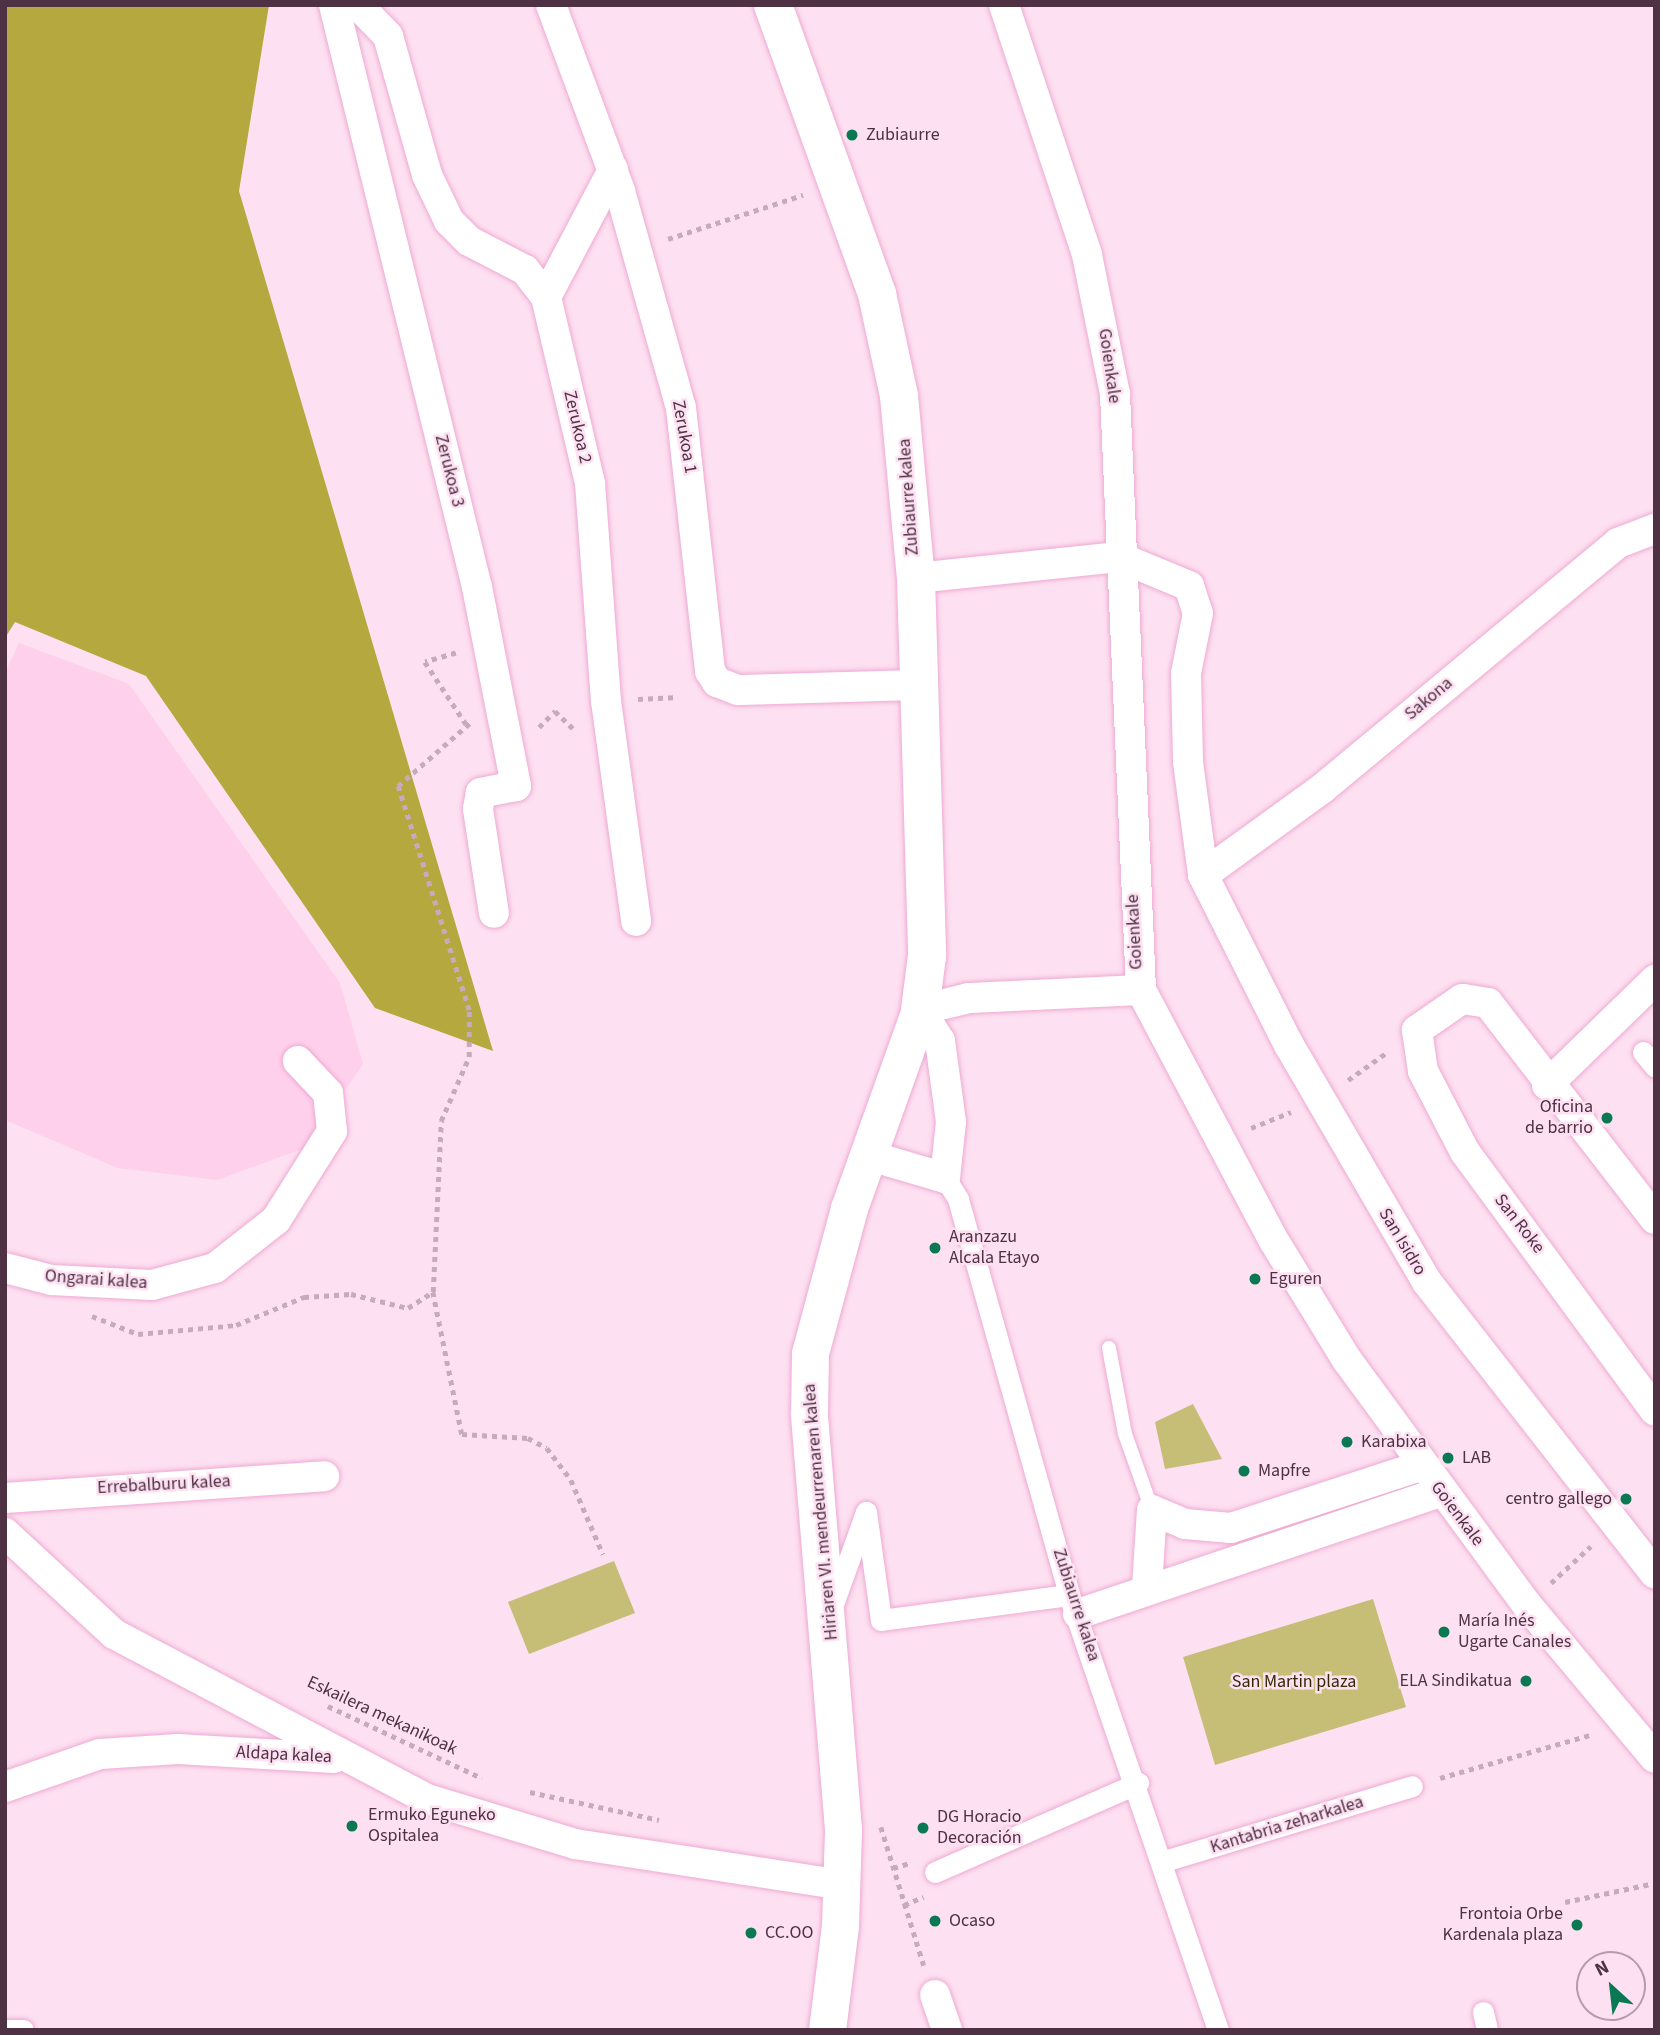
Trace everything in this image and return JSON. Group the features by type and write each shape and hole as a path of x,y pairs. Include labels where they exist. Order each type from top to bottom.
{"main road":[{"name":"Zubiaurre kalea","path":"773,5 839,183 889,342 906,446 916,578 927,956 920,1010"}],"street":[{"name":"Zerukoa 3","path":"334,5 464,529 511,757 516,786 481,793 478,809 494,913"},
{"name":"Zerukoa 2","path":"359,5 388,36 427,175 449,221 470,241 525,270 546,297 590,483 606,701 636,921"},
{"name":"Zerukoa 1","path":"551,5 617,180 687,436 707,647 717,681 738,690 919,685"},
{"name":"Goienkale","path":"1004,5 1087,255 1105,329 1115,394 1119,557 1141,990 1315,1312 1440,1492 1527,1605 1655,1758"},
{"path":"546,297 617,180"},
{"name":"Sakona","path":"1203,875 1323,788 1618,543 1655,529"},
{"path":"916,578 1119,557"},
{"name":"San Isidro","path":"1119,557 1189,586 1198,613 1186,673 1188,762 1203,875 1289,1045 1413,1261 1614,1525 1655,1574"},
{"path":"1655,980 1547,1085 1655,1219"},
{"path":"867,1155 945,1178 951,1122 940,1041 920,1010 969,998 1141,990"},
{"name":"San Roke","path":"1547,1085 1488,1003 1462,999 1423,1025 1415,1042 1423,1071 1465,1152 1655,1411"},
{"name":"Hiriaren VI. mendeurrenaren kalea","path":"827,2030 843,1885 834,1664 809,1412 810,1353 867,1155 920,1010"},
{"name":"Ongarai kalea","path":"5,1268 51,1280 152,1285 215,1268 276,1220 332,1131 328,1093 298,1061"},
{"name":"Zubiaurre kalea","path":"945,1178 958,1199 1074,1604 1138,1783 1161,1862 1218,2030"},
{"path":"1147,1587 1152,1510 1185,1524 1231,1528 1421,1466"},
{"name":"Errebalburu kalea","path":"5,1498 324,1476"},
{"path":"830,1614 866,1512 881,1620 1074,1604 1147,1587 1440,1492"},
{"path":"5,1533 114,1634 345,1759"},
{"name":"Aldapa kalea","path":"5,1787 100,1754 178,1749 345,1759 499,1825 720,1870 843,1885"},
{"path":"935,1872 1138,1783"},
{"name":"Kantabria zeharkalea","path":"1161,1862 1412,1786"},
{"path":"935,1995 947,2030"},
{"path":"5,2030 23,2030"}],"lane":[{"path":"1109,1348 1125,1434 1152,1510"}],"path":[{"path":"638,249 839,183"},
{"path":"466,724 425,662 468,650"},
{"path":"626,700 678,697"},
{"path":"433,1292 462,1434 528,1438 547,1448 571,1480 603,1554"},
{"path":"1527,1605 1614,1525"},
{"name":"Eskailera mekanikoak","path":"316,1700 497,1785"},
{"path":"1412,1786 1627,1724"},
{"path":"518,1790 667,1822"},
{"path":"879,1820 916,1946"},
{"path":"1565,1902 1655,1883"}],"shaded area":[{"path":"5,5 269,5 239,191 493,1051 375,1008 146,676 15,622 5,638"},
{"path":"19,643 129,684 340,983 363,1064 305,1148 217,1180 118,1168 5,1120 5,673"}],"green space":[{"path":"1193,1404 1222,1459 1165,1469 1155,1422"},
{"path":"614,1561 635,1613 529,1654 508,1602"},
{"name":"San Martin plaza","path":"1373,1599 1406,1707 1215,1765 1183,1657"}],"place":[{"name":"Zubiaurre","path":"852,135"},
{"name":"Oficina de barrio","path":"1607,1118"},
{"name":"Aranzazu Alcala Etayo","path":"935,1248"},
{"name":"Eguren","path":"1255,1279"},
{"name":"Karabixa","path":"1347,1442"},
{"name":"LAB","path":"1448,1458"},
{"name":"Mapfre","path":"1244,1471"},
{"name":"centro gallego","path":"1626,1499"},
{"name":"María Inés Ugarte Canales","path":"1444,1632"},
{"name":"ELA Sindikatua","path":"1526,1681"},
{"name":"Ermuko Eguneko Ospitalea","path":"352,1826"},
{"name":"DG Horacio Decoración","path":"923,1828"},
{"name":"Ocaso","path":"935,1921"},
{"name":"Frontoia Orbe Kardenala plaza","path":"1577,1925"},
{"name":"CC.OO","path":"751,1933"}]}
